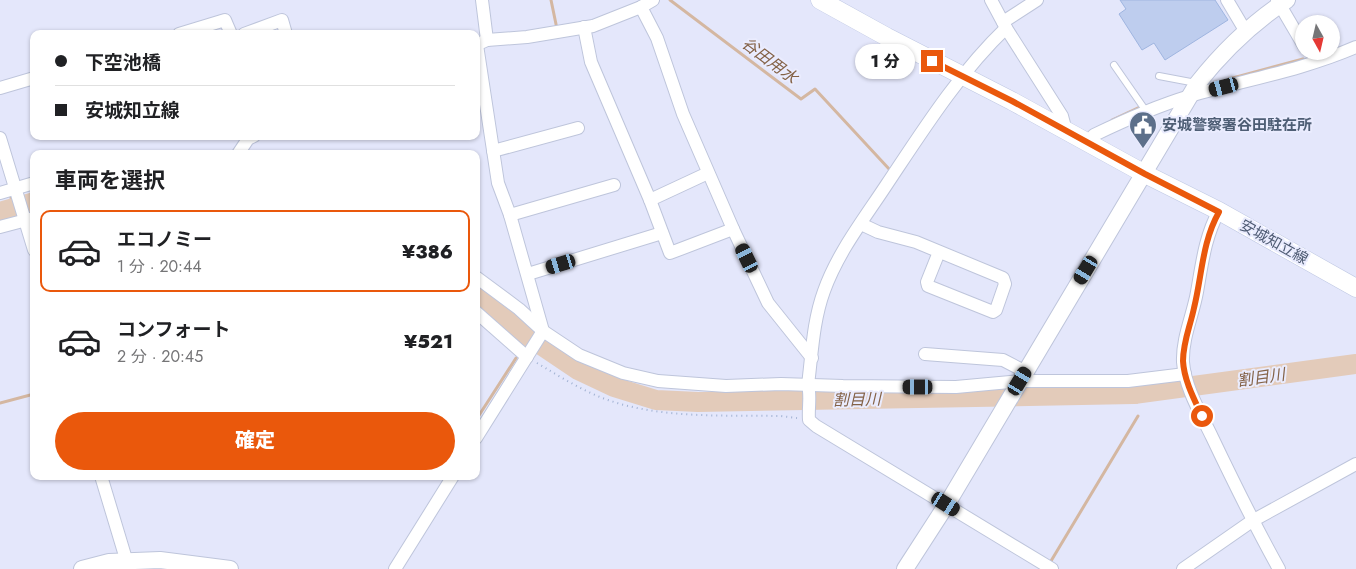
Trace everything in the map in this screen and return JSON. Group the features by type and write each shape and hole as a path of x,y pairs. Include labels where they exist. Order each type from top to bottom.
{"main road":[{"name":"安城知立線","path":"820,0 886,38 1012,101 1356,288"}],"street":[{"path":"480,432 543,331 528,274 498,183 480,43 482,0"},
{"path":"480,43 593,26 641,7 653,0"},
{"path":"990,0 1062,116 1066,130"},
{"path":"1037,0 1005,25 962,77 912,147 839,257 823,292 813,336 808,416 816,426 1052,569"},
{"path":"1226,0 1253,23"},
{"path":"905,569 1145,174 1193,90 1228,47 1253,23 1281,2 1295,29"},
{"path":"641,7 657,38 684,114 732,229 768,303 812,358"},
{"path":"192,30 225,20 229,30"},
{"path":"255,30 282,20 285,30"},
{"path":"584,27 591,62 650,200 670,253 732,229"},
{"path":"1088,142 1094,135 1143,107 1193,90 1313,63 1356,47"},
{"path":"0,88 30,79"},
{"path":"493,151 578,128"},
{"path":"0,138 16,192 29,219 0,228"},
{"path":"650,200 708,173"},
{"path":"0,193 16,192 30,185"},
{"path":"510,215 614,185"},
{"path":"1219,212 1212,223 1204,251 1195,308 1184,344 1183,362 1185,374 1193,398 1252,521 1279,569"},
{"path":"860,224 878,232 916,242 1003,278 1005,284 996,310 993,312 928,286 927,282 939,252"},
{"path":"528,274 662,232"},
{"path":"480,279 519,309 543,331 579,355 640,378 698,385 956,387 1023,376 1128,381 1185,374"},
{"path":"480,316 527,357"},
{"path":"925,354 1003,360 1023,376"},
{"path":"1183,569 1252,521 1356,464"},
{"path":"102,480 128,565"},
{"path":"395,569 451,480"},
{"path":"82,569 109,562 128,565 160,560 230,569"}],"lane":[{"path":"1114,65 1143,107"},
{"path":"1159,76 1193,90"}],"path":[{"path":"527,357 564,379 604,399 628,406 669,413 808,416"}],"building":[{"path":"1120,0 1215,0 1228,20 1165,60 1154,43 1142,50 1119,14 1126,9"}],"waterway":[{"name":"谷田用水","path":"551,0 557,29"},
{"name":"谷田用水","path":"670,0 801,99 815,89 890,170"},
{"name":"谷田用水","path":"1229,79 1299,60"},
{"name":"谷田用水","path":"1112,120 1142,106"},
{"name":"割目川","path":"10,194 17,218"},
{"name":"割目川","path":"0,212 30,203"},
{"name":"割目川","path":"480,300 529,337 578,370 614,387 656,400 698,402 1134,394 1356,364"},
{"name":"割目川","path":"526,342 529,337"},
{"path":"480,414 516,358"},
{"path":"1134,394 1137,402"},
{"path":"0,403 30,395"},
{"path":"1051,561 1138,416"}],"place":[{"name":"安城警察署谷田駐在所","path":"1143,149"}],"route":[{"path":"932,61 1012,101 1219,212 1212,223 1204,251 1195,308 1184,344 1183,362 1185,374 1193,398 1202,416"}]}
